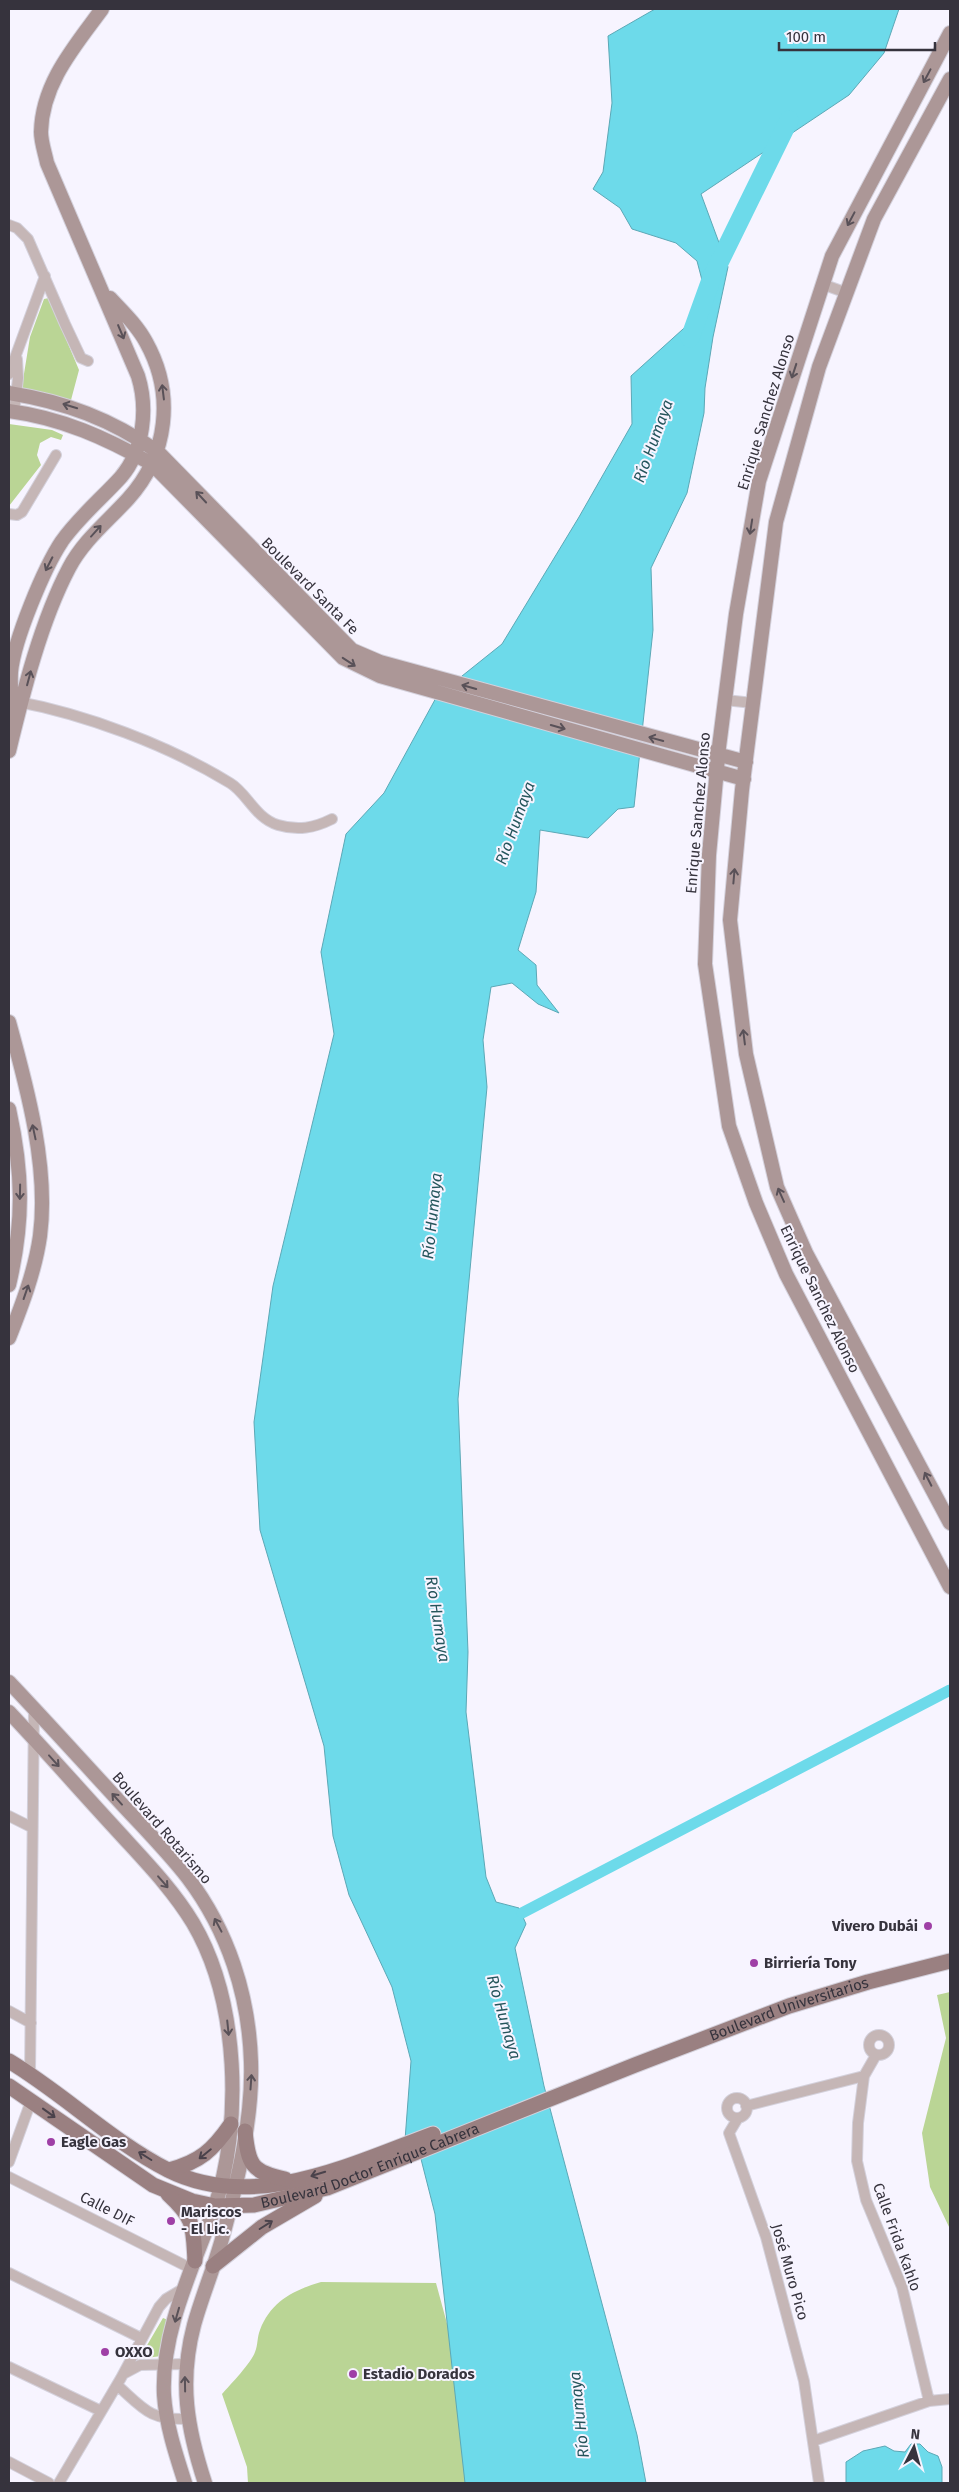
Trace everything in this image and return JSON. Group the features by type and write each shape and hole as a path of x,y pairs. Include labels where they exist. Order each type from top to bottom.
{"main road":[{"name":"Boulevard Universitarios","path":"631,2064 785,2005 950,1960"},
{"name":"Boulevard Doctor Enrique Cabrera","path":"9,2062 129,2146 169,2170 190,2179 228,2186 294,2181 366,2165 631,2064"},
{"name":"Boulevard Doctor Enrique Cabrera","path":"9,2086 130,2171 164,2190 192,2201 222,2206 274,2201 327,2188 366,2165"},
{"path":"169,2170 198,2160 215,2145 231,2124"},
{"path":"245,2131 247,2154 254,2167 266,2174 294,2181"},
{"path":"213,2266 262,2227 327,2188"},
{"path":"164,2190 184,2210 192,2222 194,2265"}],"street":[{"path":"9,752 15,724 17,702 11,670 41,581 62,541 122,476 135,454 143,421 142,388 47,163 41,134 42,114 50,88 60,67 102,9"},
{"name":"Enrique Sanchez Alonso","path":"950,33 832,256 759,481 736,614 716,772 709,855 705,964 729,1126 756,1202 786,1274 950,1587"},
{"name":"Enrique Sanchez Alonso","path":"950,79 874,219 820,367 776,522 744,779 730,920 746,1054 777,1187 806,1253 950,1522"},
{"path":"9,225 28,238 81,358 88,362"},
{"path":"9,374 45,276"},
{"path":"822,284 847,292"},
{"path":"17,702 69,568 80,550 128,498 155,458 163,429 165,407 162,382 147,343 136,326 101,288"},
{"path":"11,412 12,394 18,378 16,358"},
{"name":"Boulevard Santa Fe","path":"12,394 77,408 126,430 139,439 155,458 220,518 352,650 380,662 513,707 716,772 744,779"},
{"name":"Boulevard Santa Fe","path":"11,412 63,422 119,445 135,454 155,458"},
{"path":"9,514 17,515 22,512 56,455"},
{"path":"725,700 753,703"},
{"path":"17,702 127,732 232,784 252,808 276,824 296,829 317,827 332,818"},
{"name":"Boulevard Santa Fe","path":"513,707 746,762"},
{"path":"9,1022 39,1156 42,1205 34,1266 9,1338"},
{"path":"9,1109 20,1164 21,1188 18,1240 9,1285"},
{"name":"Boulevard Rotarismo","path":"9,1682 188,1877 218,1924 240,1980 250,2035 251,2078 245,2131 222,2206 213,2266 194,2325 186,2364 187,2419 204,2483"},
{"path":"30,2075 31,1827 34,1708"},
{"name":"Boulevard Rotarismo","path":"9,1712 168,1888 203,1942 220,1989 227,2016 232,2060 228,2186"},
{"path":"74,1783 81,1759"},
{"path":"9,1816 31,1827"},
{"path":"9,2011 31,2023"},
{"name":"Calle Frida Kahlo","path":"876,2055 864,2076 857,2145 860,2180 877,2228 896,2268 902,2287 929,2401"},
{"path":"746,2106 864,2076"},
{"path":"738,2098 746,2106 746,2113 738,2118 732,2117 728,2111 729,2102 738,2098"},
{"path":"9,2162 31,2101"},
{"name":"José Muro Pico","path":"738,2118 729,2134 766,2237 804,2381 819,2483"},
{"name":"Calle DIF","path":"9,2177 194,2265"},
{"name":"Boulevard Rotarismo","path":"185,2483 168,2419 164,2396 165,2364 177,2312 186,2287 194,2265 222,2206"},
{"path":"9,2273 141,2338"},
{"path":"59,2483 119,2381 141,2338 166,2299 186,2287"},
{"path":"119,2381 134,2366 186,2364"},
{"path":"9,2367 101,2411"},
{"path":"119,2381 153,2415 168,2419 187,2419"},
{"path":"813,2440 929,2401 950,2399"},
{"path":"9,2462 49,2483"}],"green space":[{"path":"49,298 79,370 71,400 21,392 30,337 44,299"},
{"path":"9,424 52,430 63,435 61,440 51,437 40,443 37,455 41,465 9,506"},
{"path":"950,1992 950,2229 930,2187 922,2133 946,2038 937,1995"},
{"name":"Estadio Dorados","path":"321,2282 436,2283 449,2331 467,2483 248,2483 247,2467 222,2394 250,2362 256,2349 258,2335 270,2311 284,2298"},
{"path":"163,2318 168,2320 161,2356 139,2359"}],"water":[{"path":"655,9 899,9 884,53 849,95 701,194 728,267 713,337 705,388 704,413 687,493 651,568 653,630 634,807 618,809 588,838 540,830 536,892 518,950 536,965 537,985 559,1013 538,1004 512,983 491,987 483,1040 487,1087 458,1399 468,1652 466,1712 486,1877 496,1902 519,1908 526,1924 515,1948 544,2086 637,2435 646,2483 465,2483 435,2214 421,2159 405,2140 411,2061 392,1987 349,1895 333,1836 324,1746 260,1530 254,1422 273,1286 334,1034 321,952 346,834 384,793 437,696 502,644 579,517 632,424 631,376 693,320 708,303 697,261 676,243 632,229 620,208 593,189 603,172 612,103 608,36"},
{"path":"911,2444 920,2444 928,2452 938,2456 942,2467 942,2483 846,2483 846,2462 863,2451 885,2446 894,2451 905,2452"}],"waterway":[{"name":"Río Humaya","path":"690,338 712,277 789,120"},
{"path":"522,1913 950,1690"}],"place":[{"name":"Vivero Dubái","path":"928,1926"},
{"name":"Birriería Tony","path":"754,1963"},
{"name":"Eagle Gas","path":"51,2142"},
{"name":"Mariscos - El Lic.","path":"171,2221"},
{"name":"OXXO","path":"105,2352"},
{"name":"Estadio Dorados","path":"353,2374"}]}
